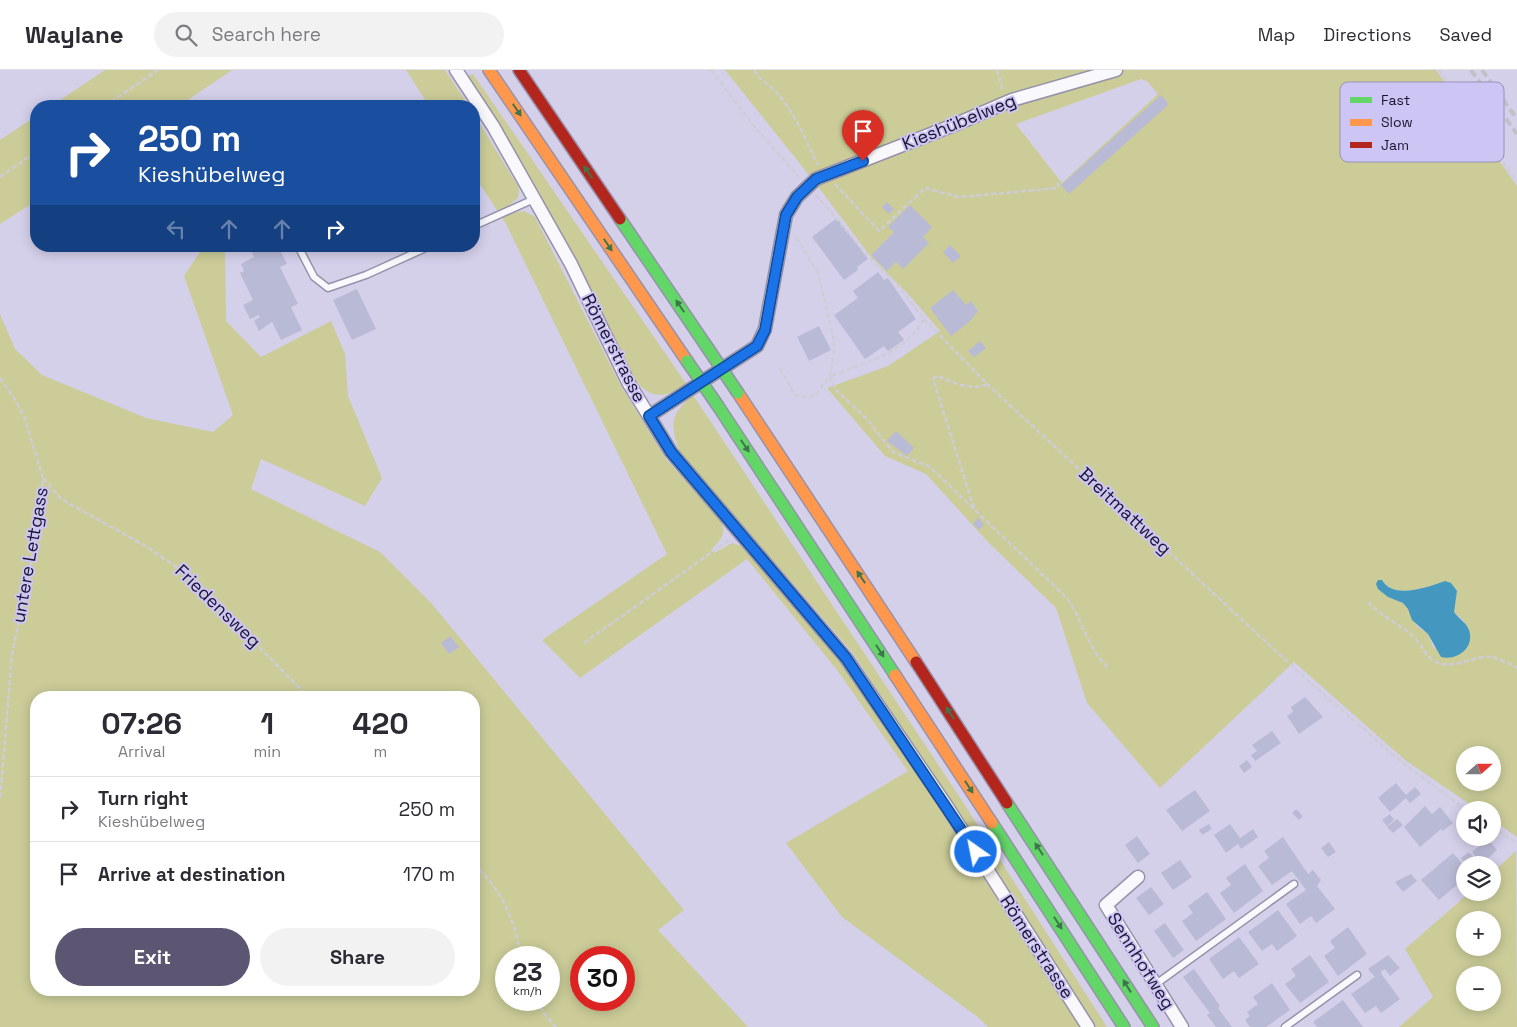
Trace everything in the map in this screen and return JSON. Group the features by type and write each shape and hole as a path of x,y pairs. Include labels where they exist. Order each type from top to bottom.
{"highway":[{"path":"489,70 718,406 1124,1027"},
{"path":"519,70 707,346 887,616 1153,1027"}],"street":[{"name":"Römerstrasse","path":"456,70 476,100"},
{"name":"Kieshübelweg","path":"649,416 757,346 765,330 786,215 797,197 808,187 825,176 1007,102 1066,83 1116,70"},
{"name":"Römerstrasse","path":"480,106 571,264 628,382 671,452 846,658 946,805 1088,1027"},
{"name":"Sennhofweg","path":"1138,877 1106,904 1182,1027"}],"lane":[{"path":"480,223 534,199"},
{"path":"301,252 314,276 328,288 366,275 417,252"},
{"path":"1156,984 1294,884"},
{"path":"1285,1027 1357,975"}],"path":[{"path":"115,100 158,70"},
{"name":"Breitmattweg","path":"711,70 758,130 836,216 878,267 893,280 924,319 987,384 1305,678 1398,759 1456,802"},
{"path":"754,70 760,79 776,92 785,105 825,176 879,231 925,188 959,198 1058,188 1059,179"},
{"path":"997,70 1007,102"},
{"path":"1439,70 1447,82"},
{"path":"0,177 30,156"},
{"path":"1503,162 1517,182"},
{"path":"780,368 795,395 814,396 830,376 834,355 834,340 818,272 795,236 783,230"},
{"path":"830,376 892,352 917,332 924,319"},
{"path":"830,376 836,390 866,418 893,452 930,467 1067,598 1075,610 1094,654 1108,668"},
{"path":"974,509 933,379 937,376 956,384 980,387 987,384"},
{"name":"untere Lettgass","path":"0,378 25,418 43,478 37,532 12,654 0,800"},
{"name":"Friedensweg","path":"43,478 61,499 147,547 190,576 302,691"},
{"path":"584,643 740,532"},
{"path":"1369,604 1407,632 1420,643 1425,655 1440,664 1453,665 1493,658 1517,668"},
{"path":"1501,833 1517,843"},
{"path":"480,871 500,894 514,922 519,946"},
{"path":"542,1011 556,1027"}],"green space":[{"path":"105,70 232,70 188,100 60,100"},
{"path":"406,70 445,70 465,100 425,100"},
{"path":"725,70 1436,70 1444,82 1340,82 1340,162 1500,162 1517,186 1517,837 1501,826 1501,801 1465,801 1405,760 1294,662 1160,788 1087,703 1056,608 987,541 926,474 885,456 827,388 888,366 940,331 908,294 871,257 816,184","holes":["1141,79 1148,82 1158,94 1062,183 1016,124","1382,580 1387,586 1402,591 1420,589 1445,581 1457,591 1454,612 1465,622 1434,649 1428,634 1417,626 1403,603 1388,597"]},
{"path":"473,74 687,385 671,393 658,395 639,386 632,379 466,77"},
{"path":"30,120 30,205 0,224 0,140"},
{"path":"480,124 519,188 518,198 509,205 513,213 524,211 535,217 621,386 666,459 720,519 723,533 711,550 714,553 732,543 747,548 843,665 940,809 956,835 953,839 959,849 966,851 1081,1027 988,1027 979,1018 842,917 786,843 908,771 837,670 747,559 580,678 542,640 667,554 506,224 480,184"},
{"path":"200,252 225,252 226,321 261,357 331,321 345,354 348,396 382,478 365,506 261,459 251,489 380,552 432,604 684,910 658,930 748,1027 0,1027 0,314 15,349 42,375 146,418 213,432 233,415 184,276"},
{"path":"693,395 959,796 1107,1027 1096,1027 853,653 680,453 674,435 674,421 679,409"},
{"path":"1516,851 1517,1027 1399,1027 1433,997 1405,949 1460,901 1501,901 1501,865"}],"water":[{"path":"1378,580 1382,580 1387,586 1402,591 1420,589 1445,581 1451,583 1457,591 1454,612 1469,630 1470,636 1467,648 1453,657 1441,657 1428,634 1412,620 1408,609 1403,603 1388,597 1378,589 1376,584"}],"building":[{"path":"1161,95 1169,104 1069,194 1061,185"},
{"path":"887,202 894,209 889,214 882,207"},
{"path":"910,205 932,227 923,237 929,243 903,269 896,262 887,271 871,255 894,232 888,227"},
{"path":"837,218 868,259 857,267 858,270 844,280 812,237"},
{"path":"950,245 961,256 953,263 943,252"},
{"path":"252,252 281,252 287,264 280,267 298,304 291,307 302,330 281,340 272,322 259,331 254,321 260,317 259,315 250,319 243,305 253,300 240,273 244,271 241,264 254,257"},
{"path":"878,272 884,280 888,278 916,319 898,332 904,340 888,351 884,346 865,359 834,315 858,298 853,291"},
{"path":"357,289 376,329 352,340 333,300"},
{"path":"953,290 966,305 971,301 978,311 969,322 951,336 930,308"},
{"path":"819,326 831,350 809,361 797,337"},
{"path":"980,341 986,348 974,357 968,351"},
{"path":"896,431 914,448 907,456 887,441"},
{"path":"978,518 984,524 979,530 973,524"},
{"path":"450,636 459,647 449,654 441,643"},
{"path":"1305,697 1323,717 1299,734 1287,716 1293,712 1291,707"},
{"path":"1272,731 1281,743 1255,761 1251,755 1257,751 1252,745"},
{"path":"1247,760 1252,767 1244,773 1239,766"},
{"path":"1396,783 1406,795 1415,787 1421,794 1410,803 1406,798 1390,812 1378,798"},
{"path":"1195,790 1210,811 1182,831 1166,810"},
{"path":"1425,806 1432,814 1440,807 1453,823 1443,831 1441,829 1420,847 1404,827"},
{"path":"1296,809 1303,816 1299,820 1292,813"},
{"path":"1390,814 1394,820 1387,826 1382,820"},
{"path":"1397,819 1403,825 1393,833 1387,827"},
{"path":"1209,824 1212,829 1202,835 1199,830"},
{"path":"1230,824 1240,838 1253,829 1258,837 1241,849 1238,844 1226,853 1214,835"},
{"path":"1137,836 1150,854 1138,863 1125,845"},
{"path":"1283,837 1308,874 1313,870 1321,880 1317,886 1335,909 1316,923 1311,916 1300,924 1286,904 1306,890 1292,871 1272,885 1258,866 1269,858 1264,851"},
{"path":"1329,842 1336,852 1328,857 1321,848"},
{"path":"1479,846 1494,846 1497,850 1491,856 1475,856 1472,852"},
{"path":"1469,852 1472,856 1464,856"},
{"path":"1453,853 1456,856 1456,886 1439,900 1421,880"},
{"path":"1180,860 1192,877 1173,890 1161,873"},
{"path":"1245,864 1263,891 1234,913 1220,893 1231,885 1226,878"},
{"path":"1411,874 1417,881 1403,892 1395,882"},
{"path":"1151,887 1164,904 1149,915 1136,898"},
{"path":"1207,892 1226,919 1196,941 1182,921 1193,913 1188,906"},
{"path":"1278,910 1297,936 1277,951 1272,944 1262,951 1248,932"},
{"path":"1165,923 1184,950 1173,958 1154,931"},
{"path":"1348,927 1367,954 1338,976 1324,956 1335,948 1330,941"},
{"path":"1239,937 1259,964 1239,978 1234,971 1223,979 1209,959"},
{"path":"1310,955 1329,982 1300,1003 1285,984 1296,976 1291,969"},
{"path":"1388,955 1400,968 1390,976 1385,969 1381,972 1400,999 1381,1013 1376,1006 1365,1013 1351,994 1375,977 1368,969"},
{"path":"1194,969 1232,1027 1216,1027 1207,1015 1210,1013 1183,977"},
{"path":"1272,983 1290,1010 1266,1027 1250,1027 1245,1020 1250,1016 1247,1012 1258,1004 1253,997"},
{"path":"1343,1000 1363,1027 1317,1027 1313,1022"}],"railway":[{"path":"1471,70 1480,82"},
{"path":"1482,70 1491,82"},
{"path":"1504,101 1517,119"},
{"path":"1504,116 1517,134"}],"traffic: fast":[{"path":"620,219 707,347"},
{"path":"707,347 738,393"},
{"path":"687,361 718,406"},
{"path":"718,406 895,675"},
{"path":"1007,803 1153,1027"},
{"path":"992,823 1124,1027"}],"traffic: slow":[{"path":"489,70 687,361"},
{"path":"738,393 916,662"},
{"path":"895,675 992,823"}],"traffic: jam":[{"path":"519,70 620,219"},
{"path":"916,662 1007,803"}],"route":[{"path":"863,161 816,179 797,197 786,215 765,330 757,346 649,416 671,452 846,658 976,852"}]}
